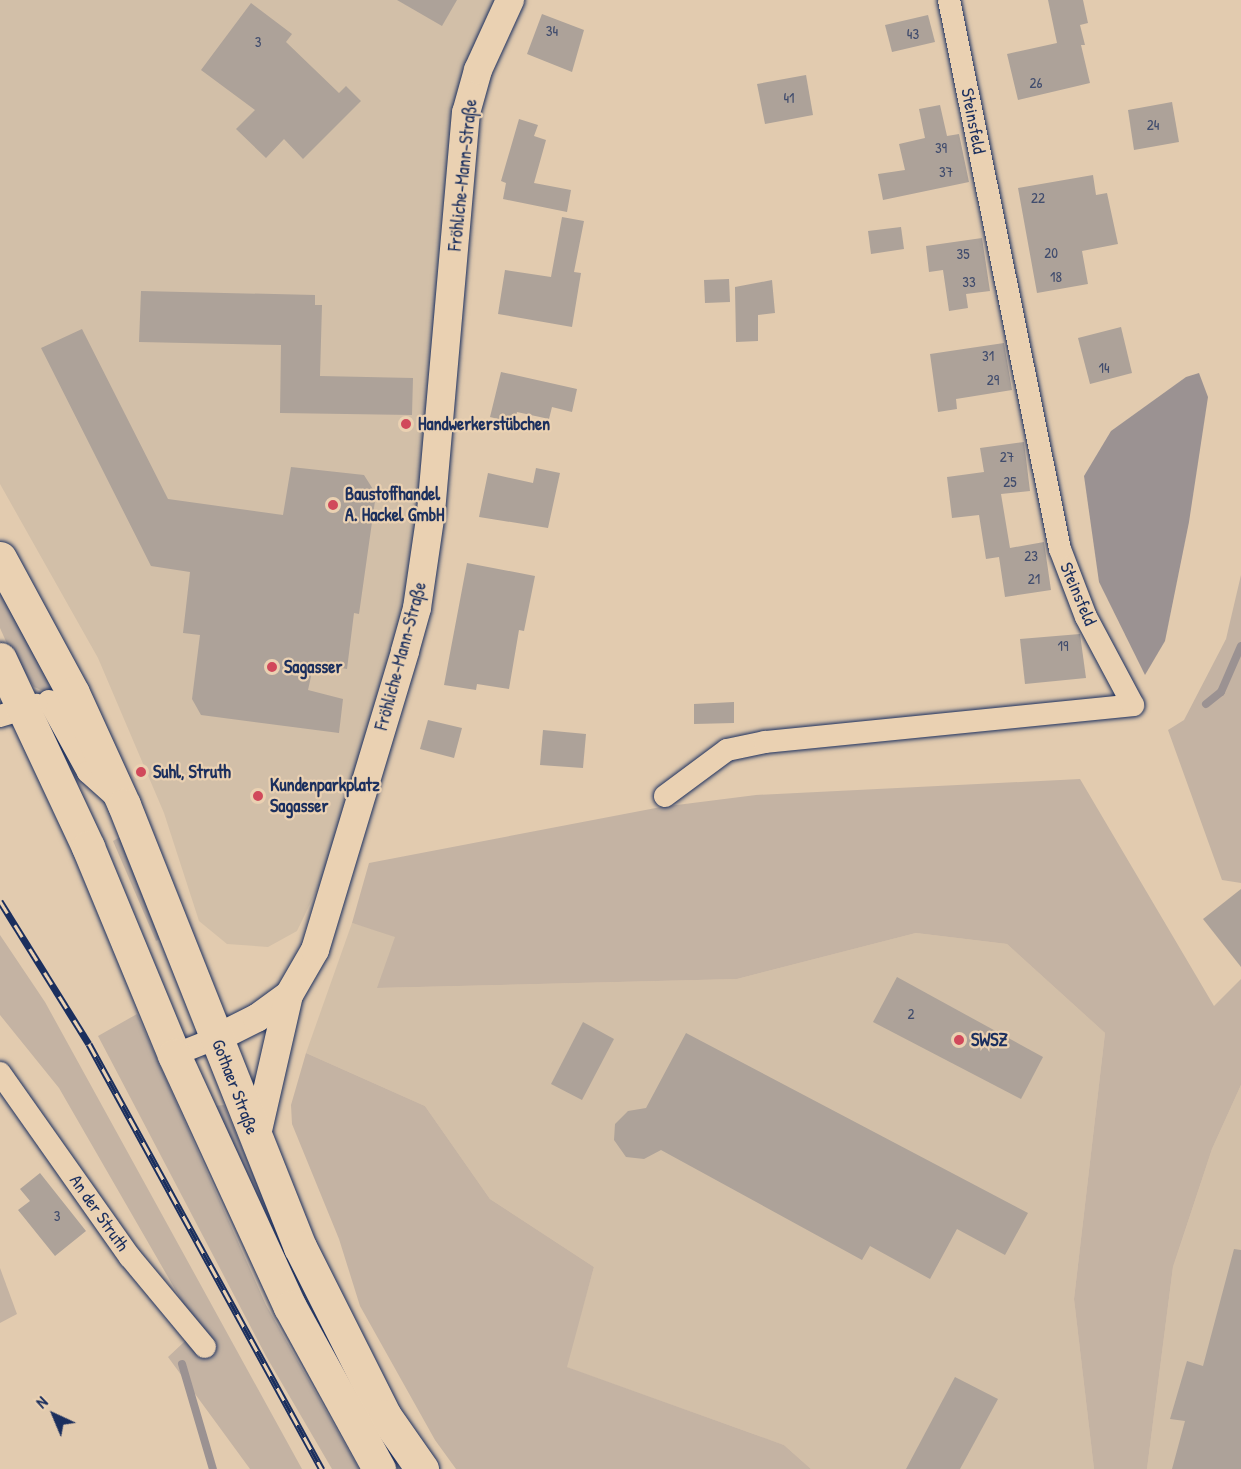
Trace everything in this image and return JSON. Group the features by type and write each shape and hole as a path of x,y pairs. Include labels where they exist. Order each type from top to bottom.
{"main road":[{"name":"Gothaer Straße","path":"0,558 37,704 88,847 174,1055 290,1307 379,1469"},
{"name":"Gothaer Straße","path":"0,659 124,805 277,1196 385,1416 422,1469"}],"street":[{"name":"Fröhliche-Mann-Straße","path":"174,1055 257,1018 289,995 315,950 417,608 435,472 466,113 478,70 510,0"},
{"name":"Steinsfeld","path":"665,796 727,750 756,744 1133,705 1086,617 1060,549 949,0"},
{"path":"255,1140 289,995"},
{"name":"An der Struth","path":"0,1073 130,1257 205,1347"}],"shaded area":[{"path":"0,0 517,0 479,87 440,514 328,866 297,931 268,947 227,944 199,921 164,813 98,658 0,484"},
{"path":"1199,373 1208,397 1189,522 1165,641 1145,675 1099,582 1084,476 1111,431 1186,377"},
{"path":"1241,575 1241,883 1222,880 1168,730 1184,720 1226,639"},
{"path":"0,591 53,690 48,693 34,687 8,646 0,628"},
{"path":"1080,779 1214,1006 1241,979 1241,1085 1212,1149 1173,1267 1147,1469 1094,1469 1074,1299 1105,1033 1007,944 916,933 737,979 377,988 395,937 352,923 369,863 661,807 756,795"},
{"path":"120,837 162,938 156,941 113,841"},
{"path":"352,923 396,936 378,988 737,979 916,933 1007,944 1105,1033 1074,1299 1094,1469 811,1469 784,1445 566,1367 594,1267 490,1199 425,1106 306,1053"},
{"path":"0,935 45,1002 302,1469 250,1469 168,1357 198,1329 59,1088 0,1015"},
{"path":"137,1014 266,1305 359,1469 332,1469 266,1356 98,1036"},
{"path":"306,1053 425,1106 490,1199 594,1267 567,1367 784,1445 811,1469 456,1469 435,1440 360,1306 339,1239 292,1124 291,1105"},
{"path":"1241,1085 1241,1469 1147,1469 1173,1267 1212,1149"},
{"path":"224,1105 301,1289 404,1469 397,1469 296,1294 215,1106"},
{"path":"0,1268 17,1314 0,1323"}],"building":[{"path":"397,0 457,0 442,26"},
{"path":"1048,0 1083,0 1088,23 1080,25 1085,45 1081,45 1090,83 1018,100 1007,54 1057,43"},
{"path":"251,3 292,34 286,42 339,93 346,86 361,101 303,159 284,139 266,158 236,129 255,110 201,70"},
{"path":"542,14 584,30 572,72 527,54"},
{"path":"928,15 935,42 892,52 885,25"},
{"path":"806,75 813,115 765,124 757,84"},
{"path":"1172,102 1179,142 1134,150 1128,110"},
{"path":"940,105 947,136 959,134 969,182 883,200 878,174 905,170 899,144 925,138 919,109"},
{"path":"519,119 538,125 534,136 546,140 534,183 571,190 567,212 503,199 506,183 501,181"},
{"path":"1093,175 1096,195 1107,193 1118,244 1082,251 1088,284 1037,293 1018,188"},
{"path":"562,217 584,221 574,272 581,273 572,327 498,314 505,270 551,277"},
{"path":"901,227 904,249 871,254 868,231"},
{"path":"982,238 990,291 966,294 968,308 949,311 943,270 929,272 926,246"},
{"path":"729,279 730,302 705,303 704,280"},
{"path":"772,280 775,313 758,315 758,341 736,342 735,287"},
{"path":"141,291 315,295 315,305 322,305 320,376 413,378 412,415 280,413 281,345 139,342"},
{"path":"1121,327 1132,373 1090,384 1078,338"},
{"path":"82,329 168,499 283,515 291,467 364,475 376,494 359,614 354,613 347,669 314,663 308,690 343,699 339,733 201,715 192,699 200,635 183,633 190,572 151,566 41,348"},
{"path":"1004,343 1012,390 956,399 957,409 938,412 930,354"},
{"path":"501,372 577,389 572,412 552,407 549,419 517,412 514,423 490,417"},
{"path":"1024,442 1030,491 1001,494 1010,548 1044,542 1051,590 1005,597 999,557 986,559 979,515 952,518 947,477 984,472 980,448"},
{"path":"536,468 560,473 548,528 479,517 488,473 533,483"},
{"path":"467,563 535,576 524,631 519,630 509,689 477,684 476,690 444,685"},
{"path":"1080,634 1086,678 1025,684 1020,639"},
{"path":"734,702 734,723 694,724 694,704"},
{"path":"428,720 462,728 454,758 420,749"},
{"path":"543,730 586,734 583,768 540,765"},
{"path":"1241,889 1241,967 1203,919"},
{"name":"SWSZ","path":"897,977 1043,1057 1021,1099 873,1022"},
{"path":"583,1022 614,1039 582,1100 551,1084"},
{"path":"686,1033 1028,1213 1005,1255 957,1229 930,1279 870,1246 862,1260 661,1150 644,1159 626,1157 614,1140 615,1124 628,1111 646,1108"},
{"path":"40,1173 86,1231 55,1256 18,1210 30,1201 20,1189"},
{"path":"1234,1249 1241,1250 1241,1469 1172,1469 1185,1421 1170,1419 1187,1361 1203,1366"},
{"path":"955,1377 998,1399 960,1469 906,1469"}],"waterway":[{"path":"1206,704 1221,692 1241,646"},
{"path":"182,1364 213,1469"}],"railway":[{"path":"0,901 89,1044 322,1469"}],"place":[{"name":"Handwerkerstübchen","path":"406,424"},
{"name":"Baustoffhandel A. Hackel GmbH","path":"333,505"},
{"name":"Sagasser","path":"272,667"},
{"name":"Suhl, Struth","path":"141,772"},
{"name":"Kundenparkplatz Sagasser","path":"258,796"},
{"name":"SWSZ","path":"959,1040"}]}
